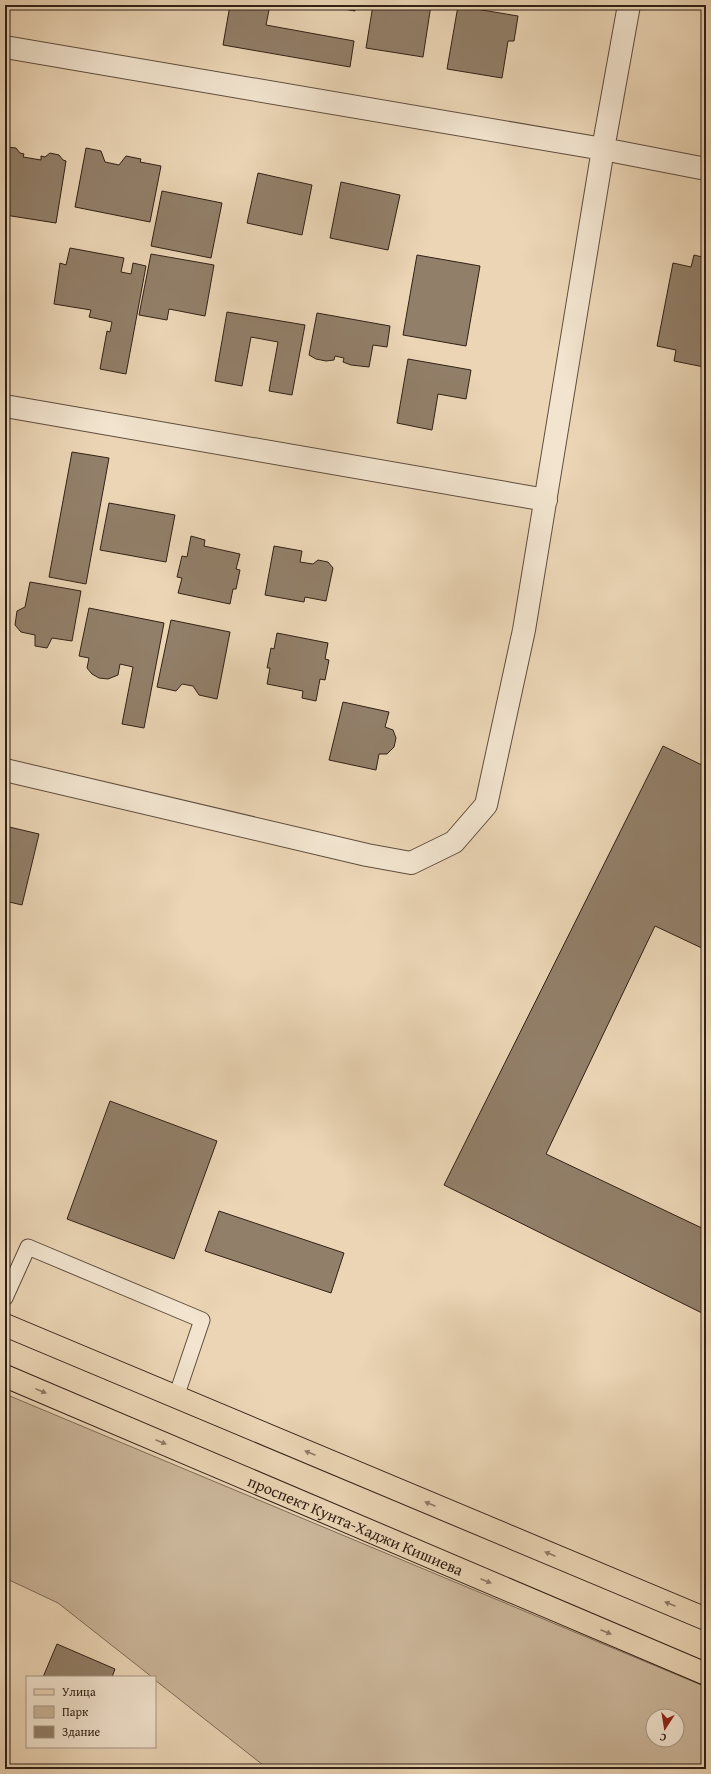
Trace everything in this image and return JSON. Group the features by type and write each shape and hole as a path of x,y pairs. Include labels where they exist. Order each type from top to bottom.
{"main road":[{"path":"5,1325 706,1619"},
{"name":"проспект Кунта-Хаджи Кишиева","path":"5,1376 706,1674"}],"street":[{"path":"5,770 367,855 411,863 454,842 486,805 524,630 603,149 629,5"},
{"path":"5,47 603,149 706,169"},
{"path":"5,406 546,500"}],"lane":[{"path":"5,1298 28,1247 202,1320 176,1396"}],"green space":[{"path":"5,1394 706,1687 706,1769 268,1769 156,1681 156,1676 151,1676 58,1603 5,1578"}],"building":[{"path":"230,5 270,5 266,25 354,41 350,67 223,45"},
{"path":"321,5 356,5 355,11"},
{"path":"373,5 431,5 423,57 366,48"},
{"path":"458,6 518,16 514,41 508,41 502,78 447,69"},
{"path":"5,148 16,148 20,153 24,154 23,157 41,160 41,156 45,157 50,153 59,155 66,161 56,223 5,215"},
{"path":"86,148 101,151 105,162 119,165 126,156 141,159 140,162 161,166 150,222 75,207"},
{"path":"258,173 312,185 302,235 247,223"},
{"path":"341,182 400,195 388,250 330,238"},
{"path":"162,191 222,203 211,258 151,246"},
{"path":"70,248 124,258 121,272 131,274 133,263 146,266 126,374 100,369 107,331 110,332 112,322 89,317 91,310 54,304 60,263 66,265"},
{"path":"151,254 214,265 205,316 169,309 167,320 139,315"},
{"path":"417,255 480,266 466,346 403,335"},
{"path":"694,255 706,258 706,356 703,355 704,367 674,361 676,350 657,346 673,263 691,267"},
{"path":"227,312 305,325 292,395 269,391 278,342 251,337 242,386 215,381"},
{"path":"317,313 390,326 387,347 373,345 369,367 351,365 343,362 344,358 335,356 334,360 326,361 316,359 309,355"},
{"path":"408,359 471,370 466,399 438,394 432,430 397,423"},
{"path":"72,452 109,458 86,584 49,577"},
{"path":"109,503 175,515 166,562 100,550"},
{"path":"191,536 205,540 204,546 240,554 236,569 240,570 236,589 233,589 230,604 178,593 182,578 177,577 182,556 187,557"},
{"path":"274,546 302,551 300,562 313,564 318,560 328,562 333,568 326,601 305,597 304,602 265,595"},
{"path":"30,582 81,591 72,641 52,638 47,648 35,646 35,635 21,632 15,625 17,611 25,607"},
{"path":"89,608 164,623 144,728 122,724 133,667 120,664 118,675 108,679 99,678 92,674 87,668 89,658 79,656"},
{"path":"171,620 230,632 217,699 199,695 193,686 182,684 176,691 157,687"},
{"path":"277,633 328,643 325,659 329,660 325,680 320,679 316,701 302,698 303,691 267,684 270,668 267,668 271,648 274,649"},
{"path":"343,702 389,712 385,727 393,730 396,738 394,747 387,754 379,754 376,770 329,760"},
{"path":"663,746 706,767 706,950 655,926 546,1154 706,1230 706,1315 444,1185"},
{"path":"5,826 39,834 22,905 5,901"},
{"path":"110,1101 217,1141 174,1259 67,1219"},
{"path":"219,1211 344,1253 331,1293 205,1251"},
{"path":"57,1644 115,1669 112,1676 43,1676"}]}
